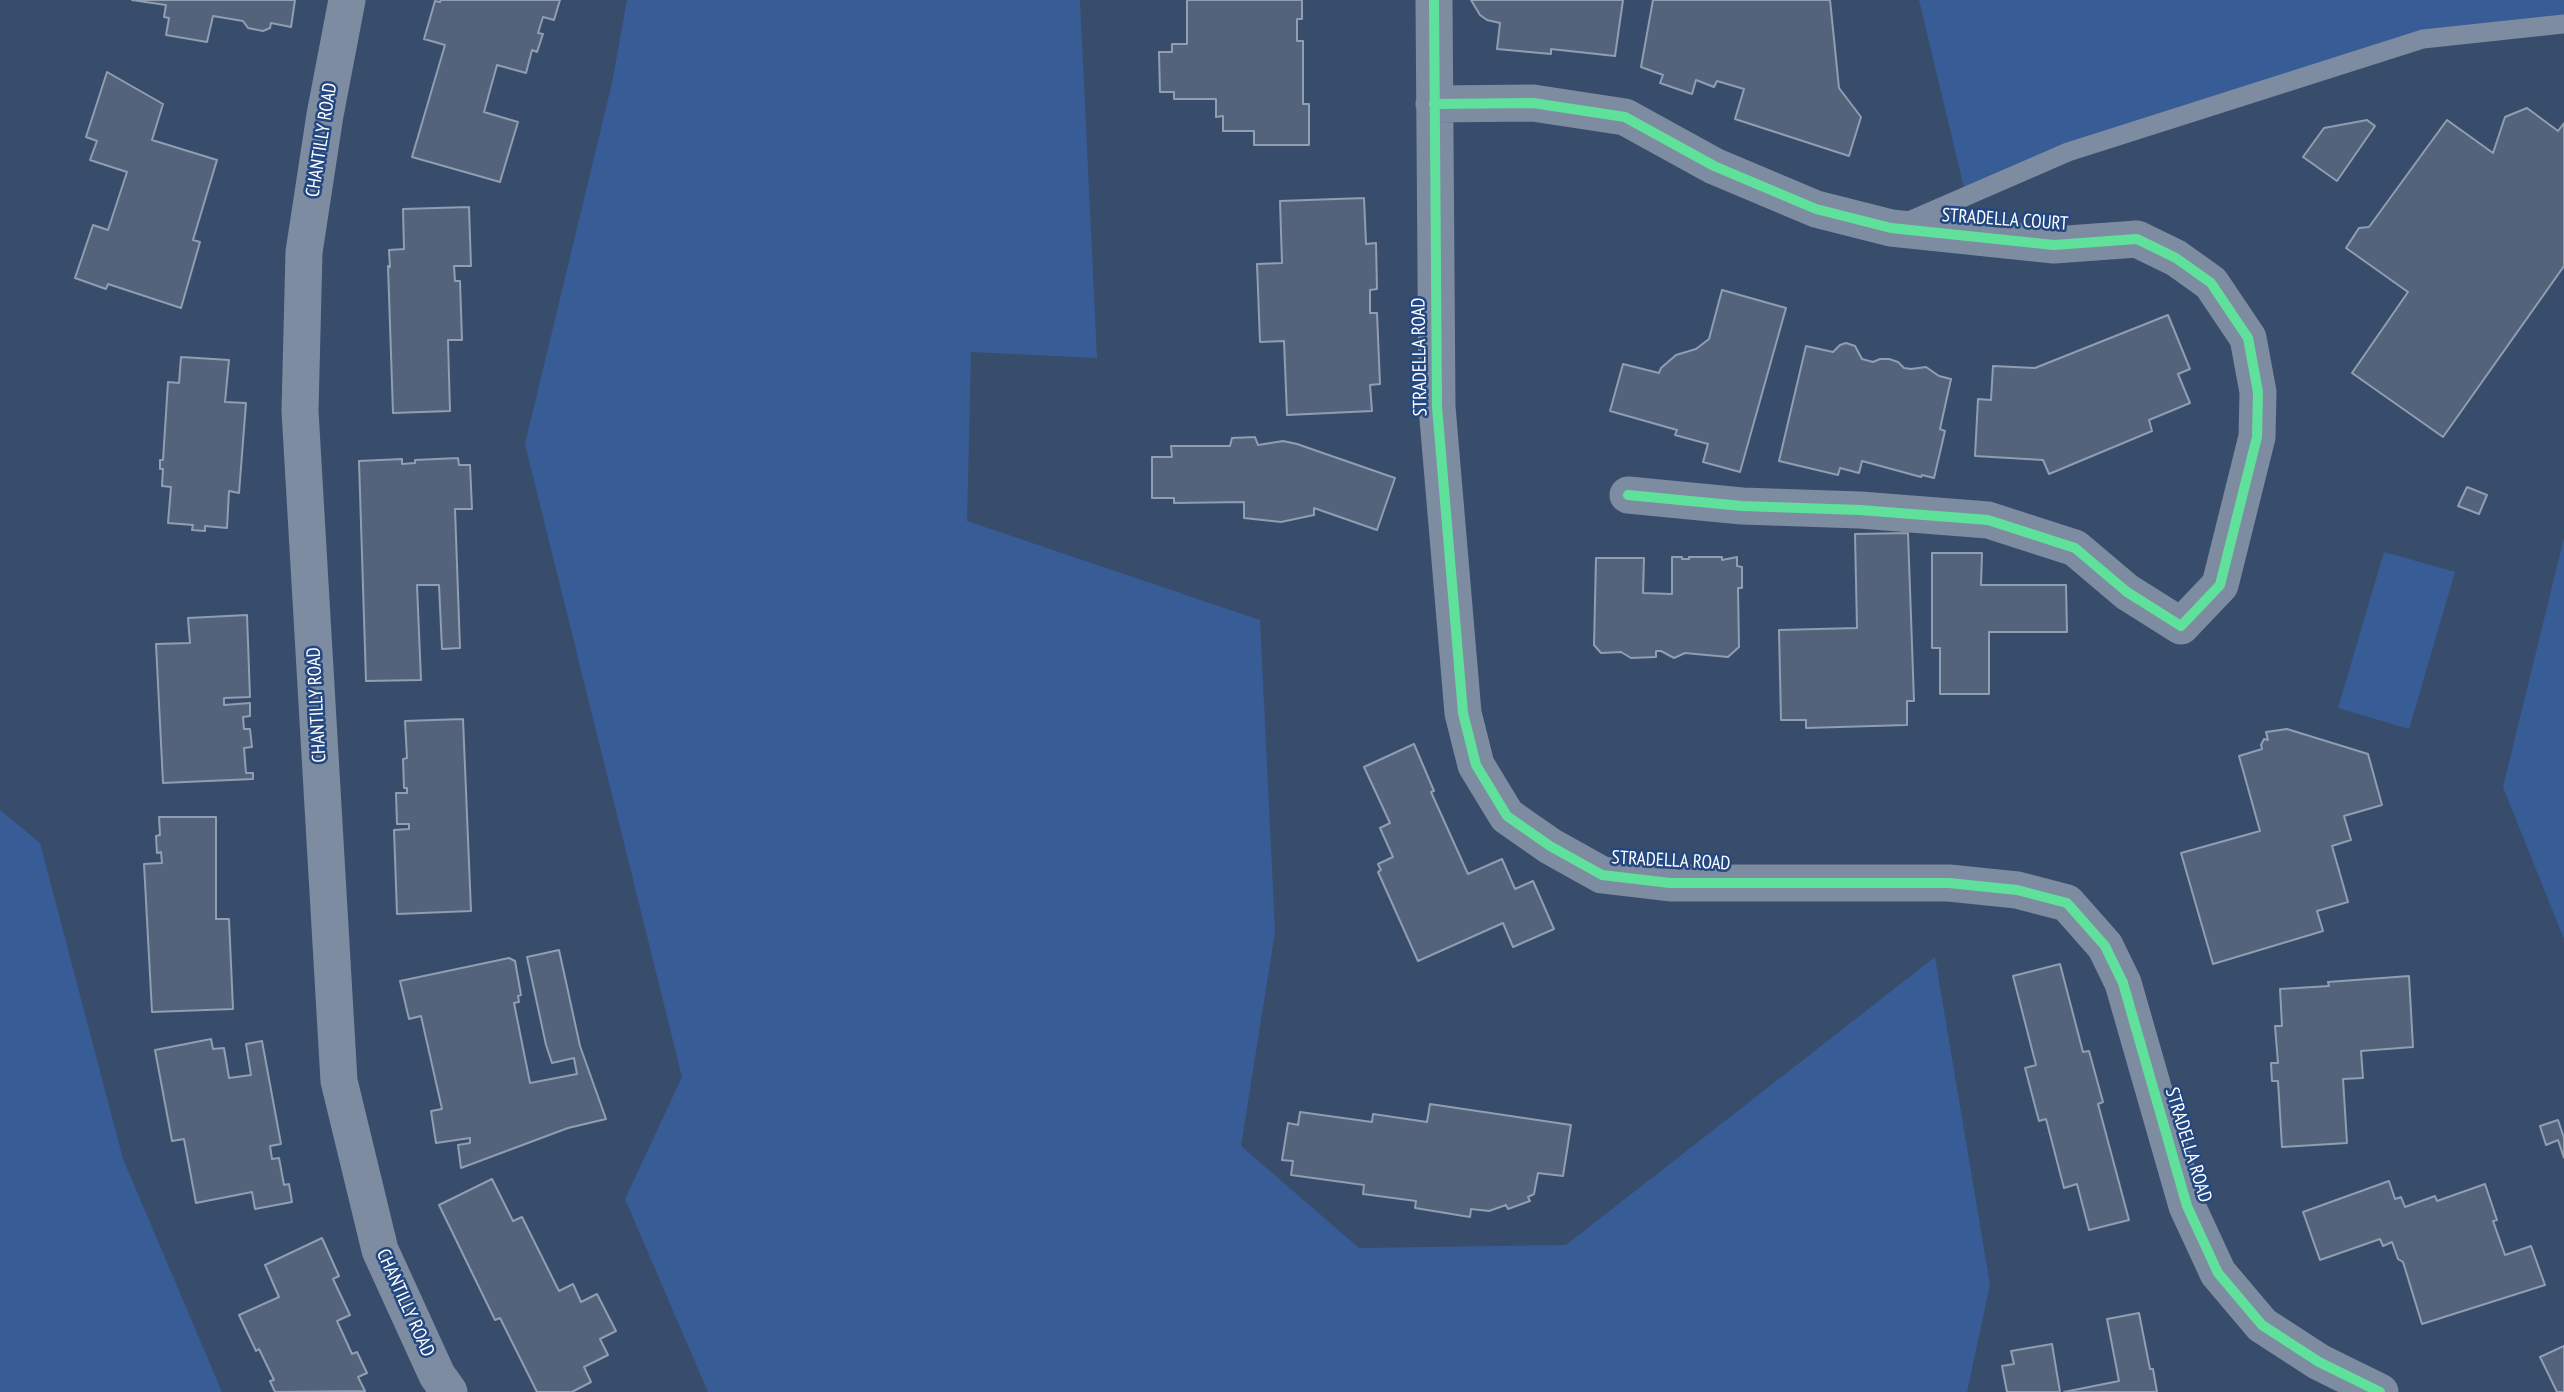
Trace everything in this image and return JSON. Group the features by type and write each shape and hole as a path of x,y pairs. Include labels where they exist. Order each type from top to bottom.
{"street":[{"name":"CHANTILLY ROAD","path":"347,0 304,252 300,411 339,1081 380,1250 437,1375 449,1392"},
{"name":"STRADELLA ROAD","path":"1434,0 1437,407 1463,713 1476,765 1507,816 1549,846 1602,875 1670,883 1949,883 2017,890 2067,903 2105,946 2123,984 2187,1206 2218,1273 2262,1325 2319,1362 2380,1392"},
{"name":"STRADELLA COURT","path":"1434,104 1533,103 1625,117 1714,166 1816,209 1891,228 2054,245 2137,239 2176,258 2211,283 2248,338 2258,392 2257,437 2220,585 2180,626 2127,592 2075,548 1988,520 1860,510 1742,506 1628,495"}],"lane":[{"path":"1891,228 2068,152 2423,39 2564,24"}],"shaded area":[{"path":"627,0 1080,0 1097,358 971,352 967,521 1260,620 1275,932 1241,1146 1359,1248 1566,1245 1935,957 1990,1285 1967,1392 708,1392 625,1199 682,1077 525,444 612,83"},
{"path":"1919,0 2564,0 2564,24 2423,39 1966,196"},
{"path":"2564,538 2564,939 2503,787"},
{"path":"2384,552 2455,572 2409,729 2338,708"},
{"path":"0,810 40,843 123,1159 222,1392 0,1392"}],"building":[{"path":"132,0 295,0 291,27 271,23 270,28 263,31 248,28 243,21 213,16 207,42 166,35 169,18 164,17 166,5"},
{"path":"560,0 554,20 543,17 538,33 543,34 537,52 532,50 526,73 497,65 484,112 518,122 500,182 412,157 445,45 424,39 435,1"},
{"path":"1187,0 1302,0 1302,19 1297,19 1297,41 1303,41 1303,104 1309,104 1309,145 1254,145 1254,131 1223,131 1223,116 1216,117 1216,99 1174,99 1174,92 1160,92 1159,52 1172,52 1172,44 1187,44"},
{"path":"1471,0 1623,0 1615,56 1551,49 1551,54 1497,49 1500,23 1480,15"},
{"path":"1653,0 1830,0 1839,88 1861,117 1849,156 1735,119 1744,89 1717,81 1714,87 1696,80 1692,94 1660,83 1663,75 1641,67"},
{"path":"107,72 163,104 152,140 217,160 193,240 200,242 181,308 108,284 106,289 75,278 93,225 108,230 127,172 90,160 97,141 86,137"},
{"path":"2527,108 2558,131 2564,123 2564,266 2443,437 2352,373 2408,292 2346,248 2359,228 2369,227 2447,120 2493,153 2505,117"},
{"path":"2367,120 2375,126 2337,181 2303,157 2324,128"},
{"path":"1364,198 1366,244 1376,243 1377,289 1370,290 1370,313 1377,313 1380,384 1370,385 1372,411 1287,415 1284,341 1260,342 1257,264 1282,263 1280,201"},
{"path":"469,207 471,266 454,266 455,281 460,281 462,340 448,340 450,411 393,413 388,266 390,267 389,250 404,249 403,209"},
{"path":"1722,290 1786,308 1740,472 1703,462 1708,444 1675,435 1677,430 1610,411 1623,364 1659,373 1676,355 1696,349 1709,339"},
{"path":"2168,315 2190,369 2178,374 2190,403 2149,420 2152,431 2049,474 2043,460 1975,456 1978,399 1991,400 1993,366 2035,368"},
{"path":"1846,343 1855,346 1862,359 1873,362 1889,359 1911,369 1926,367 1939,376 1951,379 1940,429 1945,431 1934,478 1862,461 1859,473 1840,468 1838,475 1779,461 1806,346 1833,352"},
{"path":"181,357 229,360 225,402 246,403 239,493 229,491 227,528 205,526 205,531 192,530 193,525 168,523 171,487 162,486 163,469 160,469 160,460 163,460 168,382 179,383"},
{"path":"1255,437 1258,445 1283,441 1297,444 1395,478 1377,530 1314,508 1314,515 1281,522 1244,518 1244,502 1174,503 1174,498 1152,498 1152,457 1172,457 1171,446 1230,446 1232,438"},
{"path":"458,458 459,465 470,465 472,509 455,509 460,648 442,649 439,585 417,585 421,680 366,681 359,461 402,459 402,464 415,463 415,460"},
{"path":"2467,487 2487,495 2479,514 2458,506"},
{"path":"1908,533 1914,701 1907,701 1907,725 1806,728 1806,720 1781,720 1779,630 1857,628 1855,534"},
{"path":"1932,553 1982,553 1981,585 2066,585 2067,632 1989,632 1989,694 1940,694 1940,648 1932,648"},
{"path":"1672,557 1722,557 1722,560 1737,557 1737,566 1742,567 1742,588 1738,588 1739,647 1728,657 1685,653 1674,658 1656,651 1656,657 1631,658 1621,652 1601,653 1594,645 1596,558 1644,558 1643,593 1672,594"},
{"path":"247,615 250,697 224,698 224,705 250,703 250,716 243,717 244,729 250,729 252,747 244,748 246,773 253,773 253,779 163,783 156,644 190,643 188,618"},
{"path":"463,719 471,911 397,914 394,830 409,829 409,824 397,824 396,793 407,793 407,788 404,788 403,759 407,758 405,721"},
{"path":"2287,729 2368,754 2382,805 2344,816 2351,840 2332,846 2348,902 2317,911 2323,931 2213,964 2181,853 2260,831 2239,756 2262,749 2264,739 2268,740 2266,732"},
{"path":"1414,744 1434,791 1431,792 1468,874 1502,859 1515,889 1533,881 1554,929 1513,947 1503,923 1418,961 1378,872 1381,870 1378,864 1393,857 1380,828 1390,823 1364,767"},
{"path":"159,817 216,817 216,919 229,919 233,1009 152,1012 144,864 162,863 161,852 157,853"},
{"path":"559,950 580,1046 606,1119 568,1128 461,1168 458,1145 470,1143 470,1138 436,1143 431,1111 442,1109 421,1016 409,1019 400,981 509,958 515,961 521,995 518,996 519,1002 514,1003 530,1083 577,1074 574,1058 552,1063 527,957"},
{"path":"2060,964 2083,1052 2089,1051 2103,1102 2098,1104 2129,1220 2089,1230 2077,1184 2064,1188 2046,1119 2039,1121 2025,1068 2036,1065 2013,976"},
{"path":"2409,976 2413,1047 2361,1051 2363,1078 2343,1079 2347,1143 2282,1147 2278,1081 2272,1081 2271,1063 2278,1063 2275,1026 2282,1026 2280,989 2329,986 2328,982"},
{"path":"211,1039 213,1049 224,1048 229,1078 251,1075 246,1044 262,1041 281,1144 270,1146 272,1159 279,1158 284,1185 289,1184 292,1202 255,1209 252,1192 196,1203 184,1139 172,1141 155,1050"},
{"path":"1430,1104 1571,1125 1563,1176 1538,1173 1534,1194 1528,1197 1530,1201 1508,1209 1506,1205 1489,1211 1471,1209 1470,1217 1415,1208 1416,1201 1363,1194 1364,1185 1291,1175 1293,1161 1282,1160 1288,1123 1298,1125 1300,1112 1372,1122 1373,1114 1427,1122"},
{"path":"2558,1120 2564,1138 2564,1158 2558,1140 2546,1145 2540,1126"},
{"path":"492,1179 513,1221 522,1217 559,1291 573,1284 581,1302 597,1294 616,1331 600,1339 608,1355 584,1367 591,1382 572,1392 537,1392 500,1318 495,1320 439,1205"},
{"path":"2389,1181 2395,1199 2401,1197 2405,1207 2435,1196 2437,1201 2485,1184 2497,1220 2493,1221 2505,1255 2531,1246 2545,1285 2422,1324 2403,1262 2398,1259 2392,1242 2383,1246 2380,1239 2320,1260 2303,1212"},
{"path":"322,1238 339,1276 333,1279 350,1315 337,1321 352,1354 357,1352 367,1373 358,1377 365,1391 275,1392 270,1381 274,1380 239,1315 279,1297 265,1265"},
{"path":"2139,1313 2157,1392 2064,1392 2119,1381 2107,1319"},
{"path":"2052,1344 2060,1392 2007,1392 2002,1366 2014,1364 2011,1351"},
{"path":"2564,1346 2564,1392 2557,1392 2540,1357"}],"cycle path":[{"path":"1434,0 1437,407 1463,713 1476,765 1507,816 1550,846 1602,875 1670,883 1949,883 2017,890 2067,903 2105,946 2123,983 2187,1206 2218,1273 2262,1325 2319,1362 2380,1392"},
{"path":"1434,104 1533,103 1625,117 1714,166 1816,209 1891,228 2054,245 2137,239 2176,258 2211,283 2248,338 2258,392 2257,437 2220,585 2181,626 2127,592 2075,548 1988,520 1860,510 1742,506 1628,495"}]}
